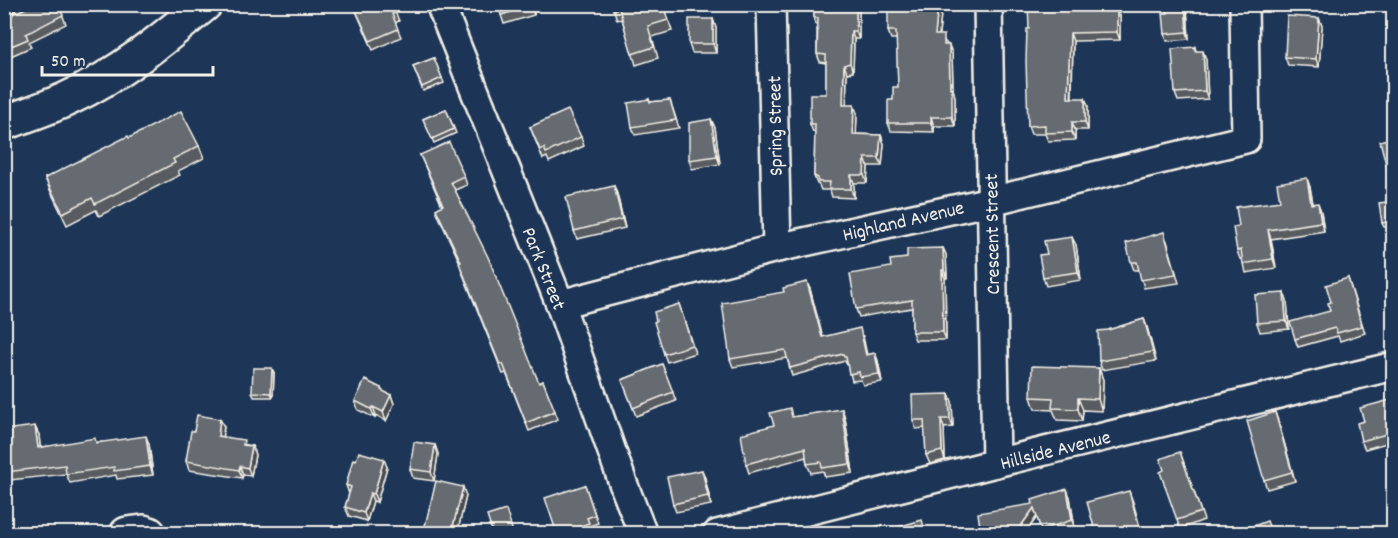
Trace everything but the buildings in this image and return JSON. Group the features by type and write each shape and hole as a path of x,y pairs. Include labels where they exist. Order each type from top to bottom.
{"main road":[{"path":"4,123 69,98 120,70 205,4"},
{"path":"127,534 143,532 149,534"}],"street":[{"name":"Park Street","path":"440,4 560,304 643,534"},
{"name":"Spring Street","path":"771,4 777,248"},
{"name":"Crescent Street","path":"988,4 996,463"},
{"name":"Highland Avenue","path":"560,304 777,248 991,201 1246,139 1244,4"},
{"name":"Hillside Avenue","path":"717,534 1394,366"}],"lane":[{"path":"4,8 10,4"}]}
